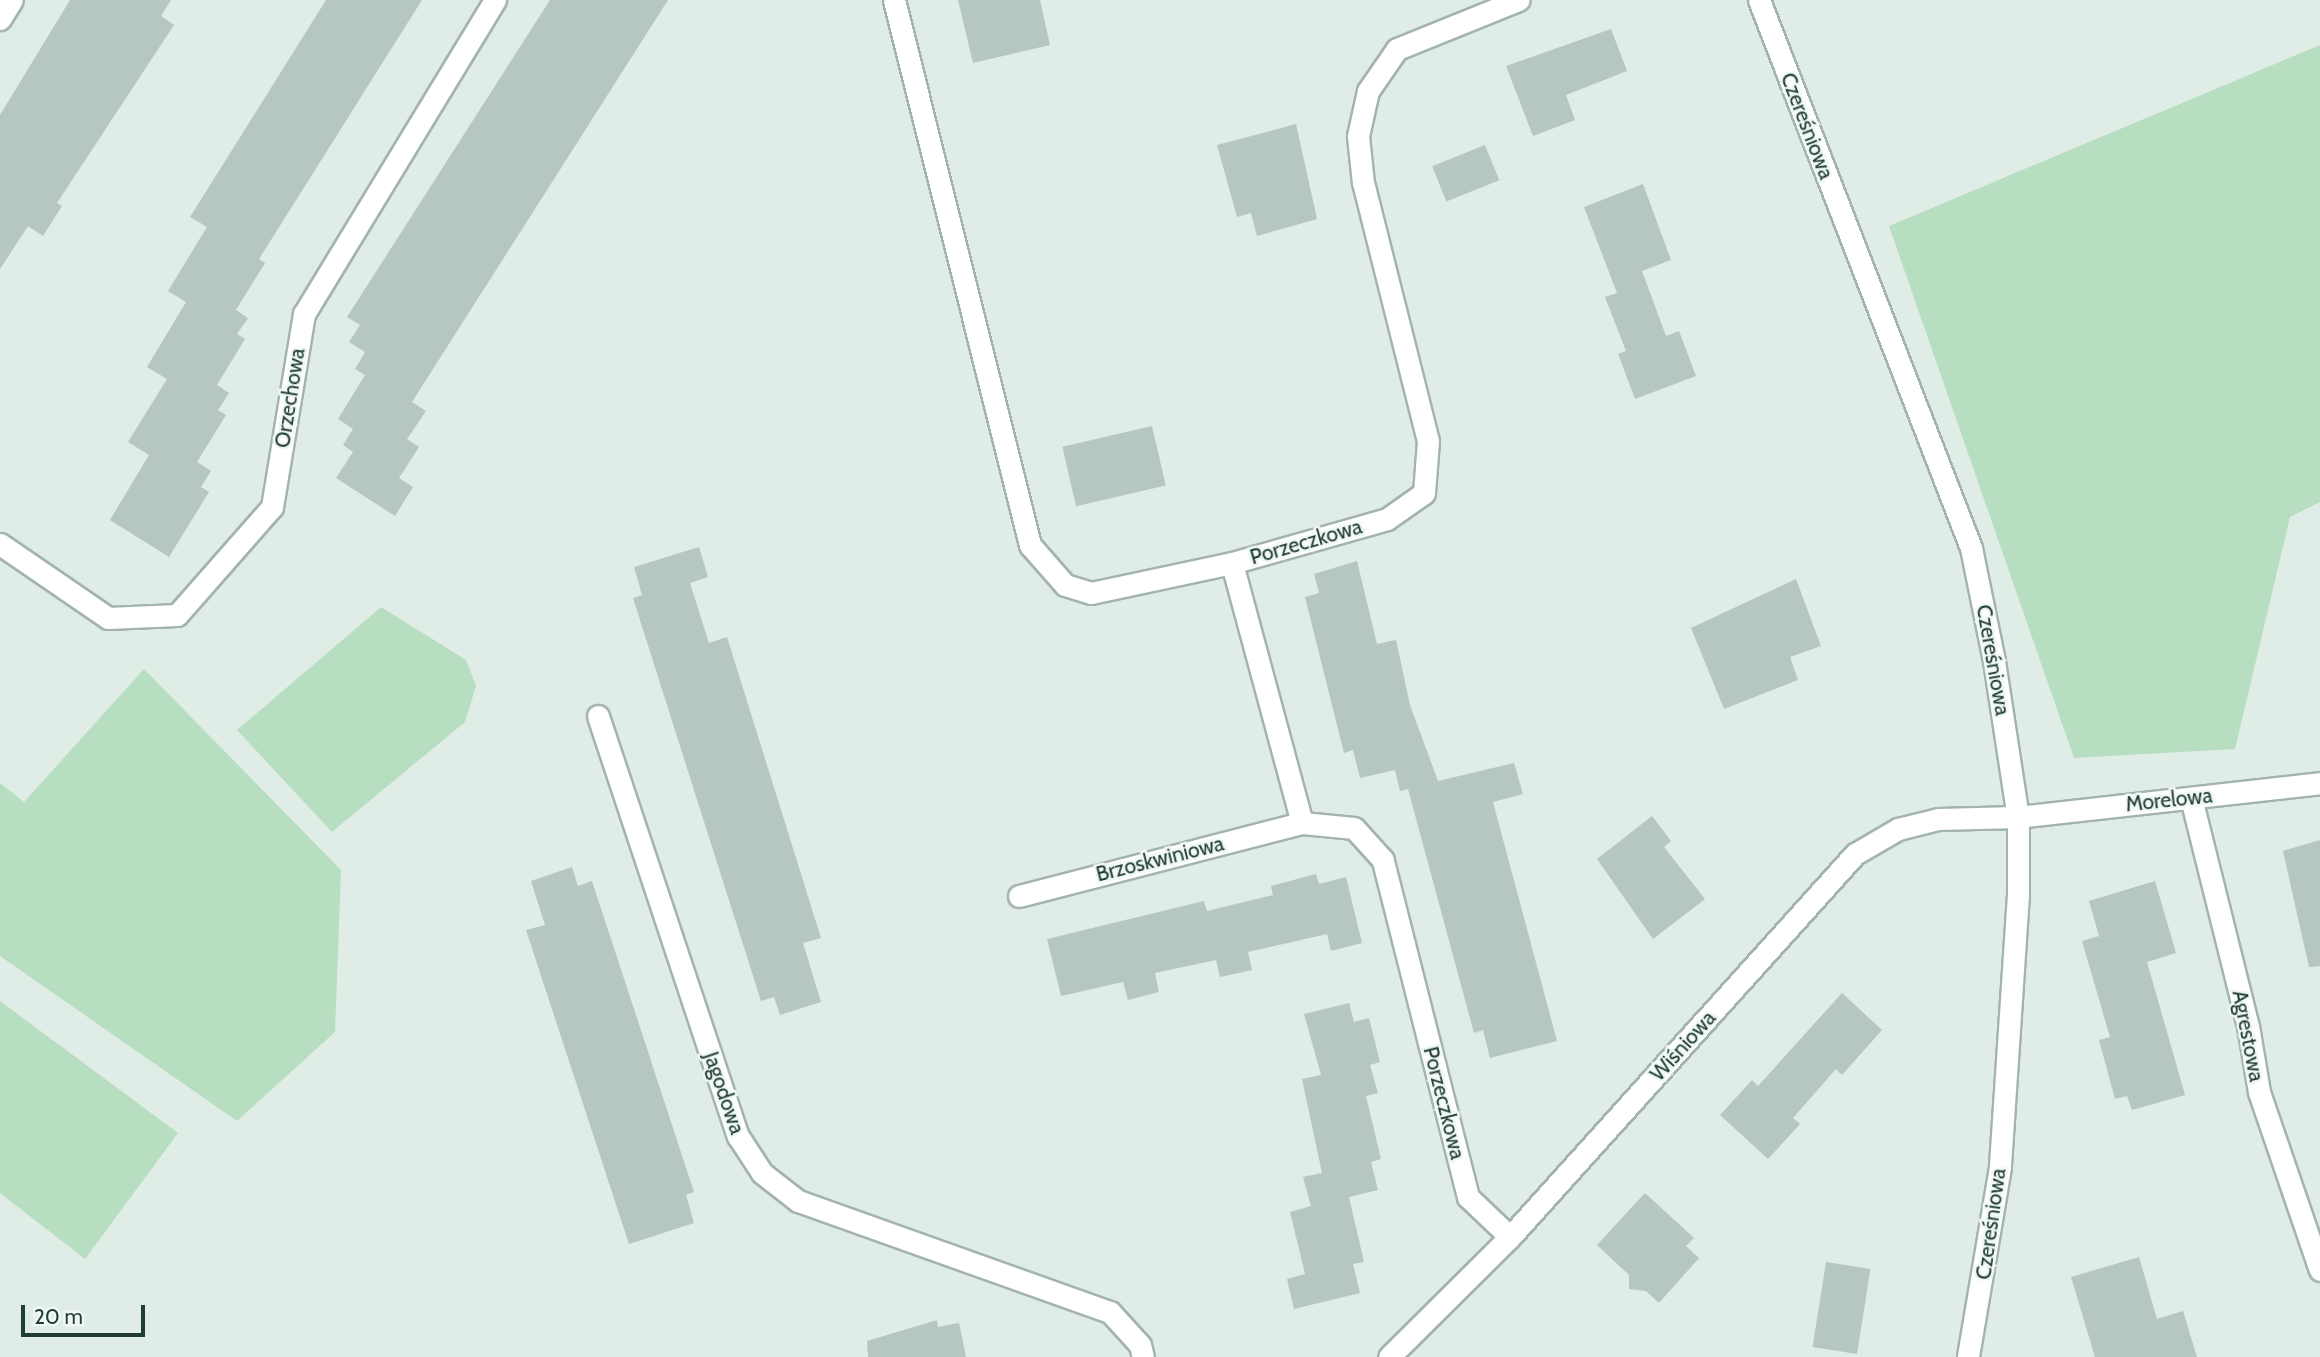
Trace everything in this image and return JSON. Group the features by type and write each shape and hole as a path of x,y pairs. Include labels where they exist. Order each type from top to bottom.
{"street":[{"path":"0,19 12,0"},
{"name":"Orzechowa","path":"0,544 108,618 177,615 272,507 304,314 495,0"},
{"path":"894,0 1030,545 1065,585 1091,593 1232,563"},
{"name":"Porzeczkowa","path":"1510,1237 1468,1198 1383,860 1354,828 1302,823 1232,563 1387,519 1423,493 1428,441 1363,183 1358,136 1368,91 1397,49 1518,0"},
{"name":"Czereśniowa","path":"1759,0 1971,548 2018,817 2000,1167 1968,1357"},
{"name":"Jagodowa","path":"598,716 738,1136 762,1173 798,1201 1110,1312 1140,1345 1143,1357"},
{"name":"Morelowa","path":"2018,817 2320,783"},
{"name":"Agrestowa","path":"2191,798 2249,1026 2259,1092 2320,1270"},
{"name":"Wiśniowa","path":"1389,1357 1510,1237 1856,854 1898,830 1938,819 2018,817"},
{"name":"Brzoskwiniowa","path":"1018,896 1302,823"}],"green space":[{"path":"2320,45 2320,502 2290,517 2235,749 2074,758 1889,226"},
{"path":"381,607 466,660 476,686 465,722 332,832 237,730"},
{"path":"144,669 341,870 335,1032 237,1121 0,956 0,783 24,802"},
{"path":"0,1001 178,1133 85,1259 0,1193"}],"building":[{"path":"70,0 171,0 161,16 174,25 57,203 62,206 43,236 28,226 0,269 0,115"},
{"path":"326,0 422,0 259,259 265,263 236,310 248,318 237,334 245,339 217,385 229,393 218,410 226,415 197,462 211,471 201,487 209,492 169,557 110,520 149,455 128,442 167,379 147,367 186,302 168,291 207,227 190,217"},
{"path":"550,0 668,0 412,402 426,411 407,439 419,447 399,478 413,487 395,516 336,478 353,452 343,445 353,429 338,419 365,375 355,369 365,352 349,342 360,325 347,317"},
{"path":"958,0 1040,0 1050,45 973,63"},
{"path":"1611,29 1627,71 1566,95 1575,120 1533,136 1506,66"},
{"path":"1296,124 1317,219 1257,236 1251,213 1237,217 1217,145"},
{"path":"1485,145 1499,180 1446,202 1432,166"},
{"path":"1643,184 1671,260 1642,271 1666,336 1679,331 1696,376 1635,399 1618,354 1626,351 1605,297 1617,293 1584,207"},
{"path":"1152,426 1166,485 1076,506 1062,447"},
{"path":"699,547 708,577 690,583 709,643 727,637 821,938 803,943 821,1002 780,1015 774,997 761,1001 633,598 642,595 634,567"},
{"path":"1357,561 1377,644 1396,640 1410,705 1438,781 1514,763 1523,794 1493,802 1557,1041 1490,1058 1483,1030 1474,1033 1408,789 1400,791 1395,770 1360,778 1353,750 1344,753 1305,597 1319,593 1314,574"},
{"path":"1796,579 1821,646 1790,657 1798,680 1724,709 1691,628"},
{"path":"1652,816 1671,841 1664,847 1705,899 1653,939 1597,859"},
{"path":"2320,840 2320,966 2309,967 2283,851"},
{"path":"572,867 578,886 592,881 694,1192 686,1195 694,1223 629,1244 526,930 545,925 531,881"},
{"path":"1316,874 1319,884 1346,877 1362,943 1331,951 1327,934 1248,952 1252,970 1220,977 1216,960 1155,973 1159,992 1128,1000 1123,982 1061,996 1047,939 1204,901 1207,911 1273,895 1271,886"},
{"path":"2155,881 2176,953 2147,962 2185,1095 2132,1110 2127,1096 2115,1099 2099,1040 2110,1037 2082,941 2099,936 2089,901"},
{"path":"1842,993 1882,1030 1842,1075 1836,1069 1793,1118 1800,1124 1768,1159 1720,1115 1752,1080 1758,1086"},
{"path":"1349,1003 1354,1022 1369,1018 1380,1062 1370,1065 1378,1093 1366,1096 1381,1159 1371,1162 1378,1190 1349,1197 1364,1262 1353,1264 1360,1293 1294,1309 1287,1279 1305,1274 1290,1212 1311,1206 1303,1177 1322,1173 1302,1079 1321,1075 1304,1014"},
{"path":"1645,1193 1694,1238 1686,1246 1699,1258 1659,1303 1646,1291 1629,1289 1629,1275 1597,1245"},
{"path":"2139,1257 2157,1319 2183,1311 2197,1357 2095,1357 2071,1277"},
{"path":"1826,1262 1870,1269 1857,1354 1813,1347"},
{"path":"937,1320 938,1327 959,1323 966,1357 868,1357 867,1341"}]}
